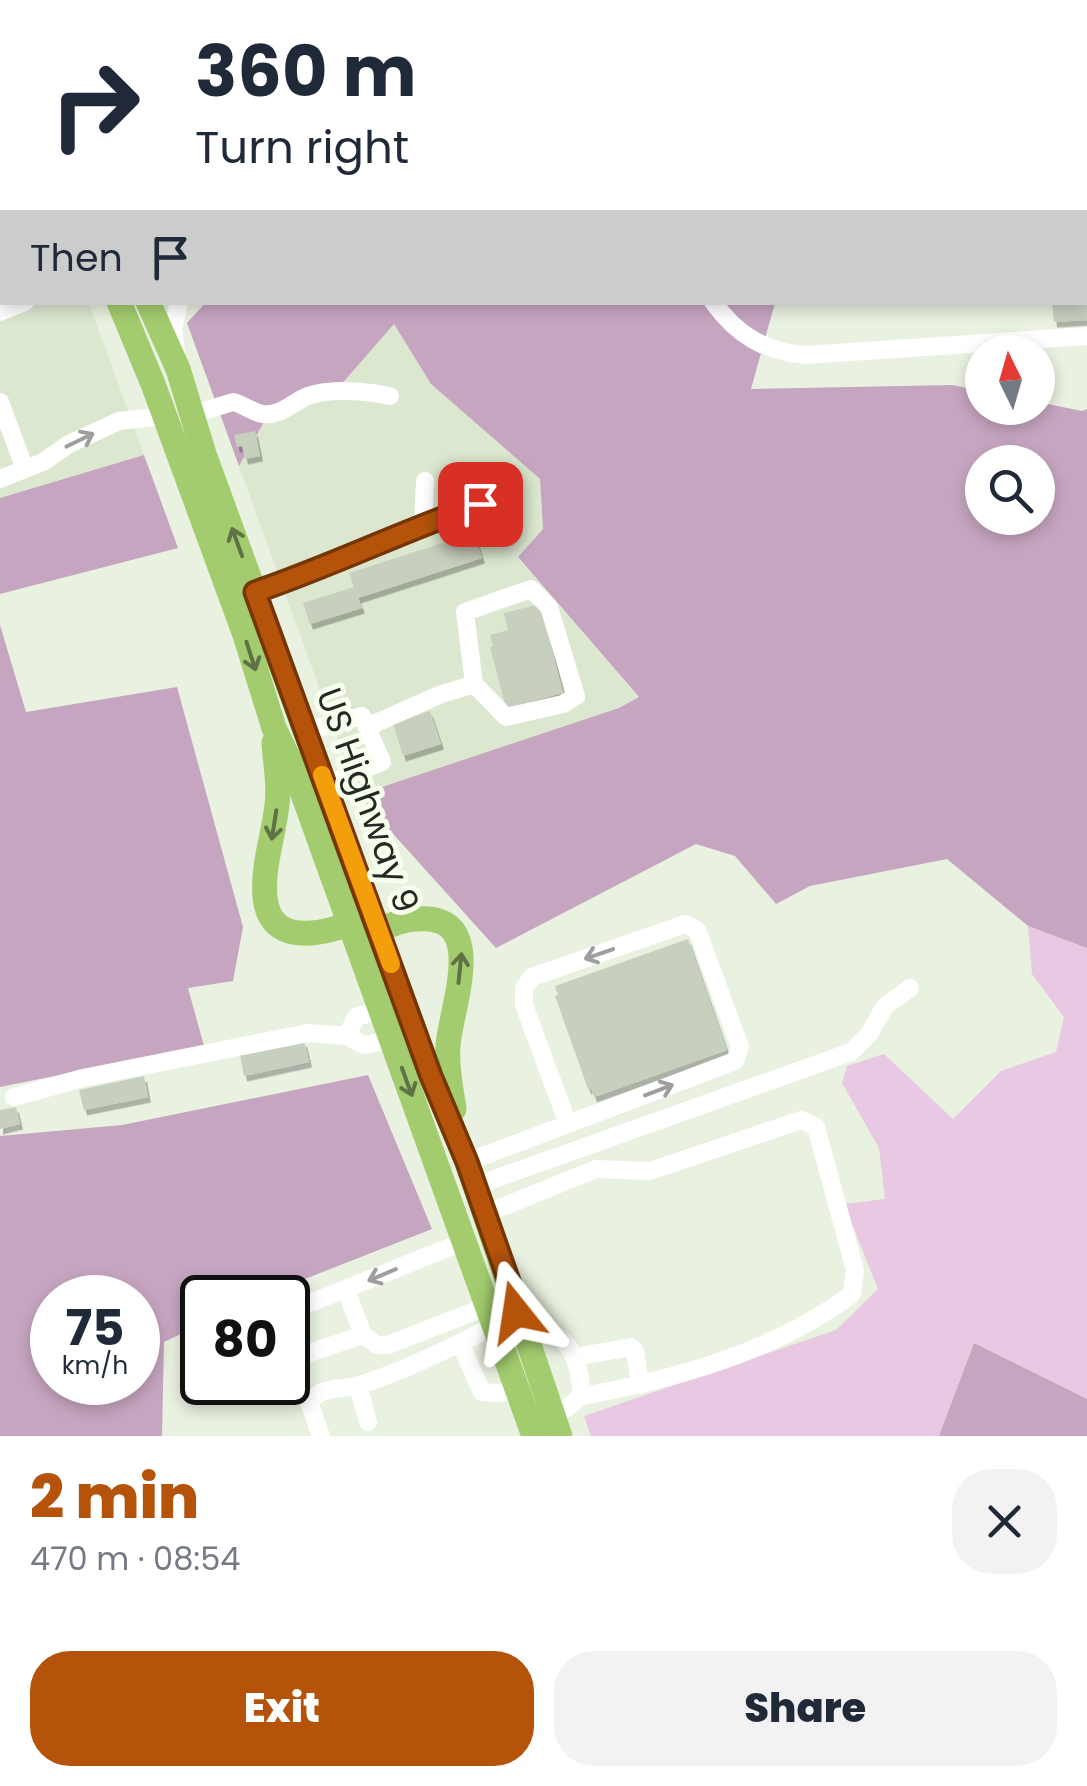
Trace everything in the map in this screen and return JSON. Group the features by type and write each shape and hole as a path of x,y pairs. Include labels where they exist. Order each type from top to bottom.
{"highway":[{"name":"US Highway 9","path":"121,305 245,635 274,728 368,922 471,1174 511,1287 501,1318 534,1436"},
{"name":"US Highway 9","path":"149,305 178,369 204,454 326,785 368,922 364,960 392,1040 465,1241 556,1427"},
{"path":"274,728 278,794 265,882 267,908 279,926 290,933 321,933 368,922 431,920 444,924 459,941 463,960 448,1045 456,1134"}],"street":[{"path":"178,305 174,329 178,369"},
{"path":"716,305 753,342 771,350 806,355 1087,336"},
{"path":"194,414 233,402 270,414 306,397 325,393 390,396"},
{"path":"0,402 25,469"},
{"path":"0,479 120,420 165,416"},
{"path":"423,524 424,481"},
{"path":"255,592 480,504"},
{"path":"531,589 549,608 576,696 563,704 506,717 474,684 465,612 531,589"},
{"path":"367,727 474,684"},
{"path":"306,731 362,716 382,762 326,785"},
{"path":"471,1174 568,1124 735,1061 740,1046 697,930 685,924 532,977 524,988 524,1005 568,1124"},
{"path":"471,1174 851,1052 885,1006 910,988"},
{"path":"347,1036 356,1017 382,1010"},
{"path":"14,1097 83,1078 308,1033 347,1036 362,1046 392,1040"},
{"path":"485,1214 596,1169 650,1171 801,1120 816,1127 855,1270 852,1294 829,1311 759,1347 640,1385 582,1396 556,1427"},
{"path":"310,1304 465,1241"},
{"path":"346,1290 363,1335 377,1346 501,1318 546,1329 566,1342 579,1364 582,1396"},
{"path":"321,1436 310,1402 318,1392 358,1385 460,1344 501,1318"},
{"path":"310,1353 363,1335"},
{"path":"460,1344 482,1392 518,1389"},
{"path":"574,1357 630,1346 640,1385"},
{"path":"358,1385 368,1422"}],"shaded area":[{"path":"0,305 90,305 144,455 0,498"},
{"path":"203,305 774,305 751,389 952,385 965,388 965,425 1055,425 1055,405 1087,409 1087,948 1028,926 947,859 810,886 776,904 735,856 696,844 496,948 358,795 619,708 639,697 518,557 543,529 540,479 431,384 394,324 332,395 268,415 239,466 187,323"},
{"path":"394,324 431,384 540,479 543,529 518,558 639,698 358,795 239,466 268,415 332,395"},
{"path":"144,455 178,548 0,594 0,498"},
{"path":"0,625 26,712 177,687 243,927 233,981 188,988 204,1046 0,1087"},
{"path":"1028,926 1087,948 1087,1399 974,1343 939,1436 591,1436 584,1416 836,1330 878,1289 844,1204 885,1199 879,1148 842,1083 847,1066 884,1054 953,1119 1001,1071 1056,1052 1064,1017 1032,974"},
{"path":"368,1075 432,1229 310,1277 180,1275 180,1334 164,1342 162,1436 0,1436 0,1136 122,1125"},
{"path":"974,1343 1087,1399 1087,1436 939,1436"}],"building":[{"path":"1052,305 1087,305 1087,320 1054,322"},
{"path":"255,431 260,456 245,459 234,435"},
{"path":"474,533 482,558 358,598 362,608 310,624 303,603 354,587 349,573"},
{"path":"540,604 563,693 506,708 490,635 508,630 504,613"},
{"path":"430,711 441,744 403,756 393,724"},
{"path":"688,939 727,1050 594,1097 555,996 555,986"},
{"path":"304,1041 309,1062 244,1076 240,1055"},
{"path":"144,1076 148,1097 84,1110 79,1090"},
{"path":"16,1107 20,1124 0,1129 0,1110"}],"slow traffic":[{"path":"322,775 391,964"}],"route":[{"path":"480,504 255,592 431,1076 467,1162 511,1287 516,1312"}]}
